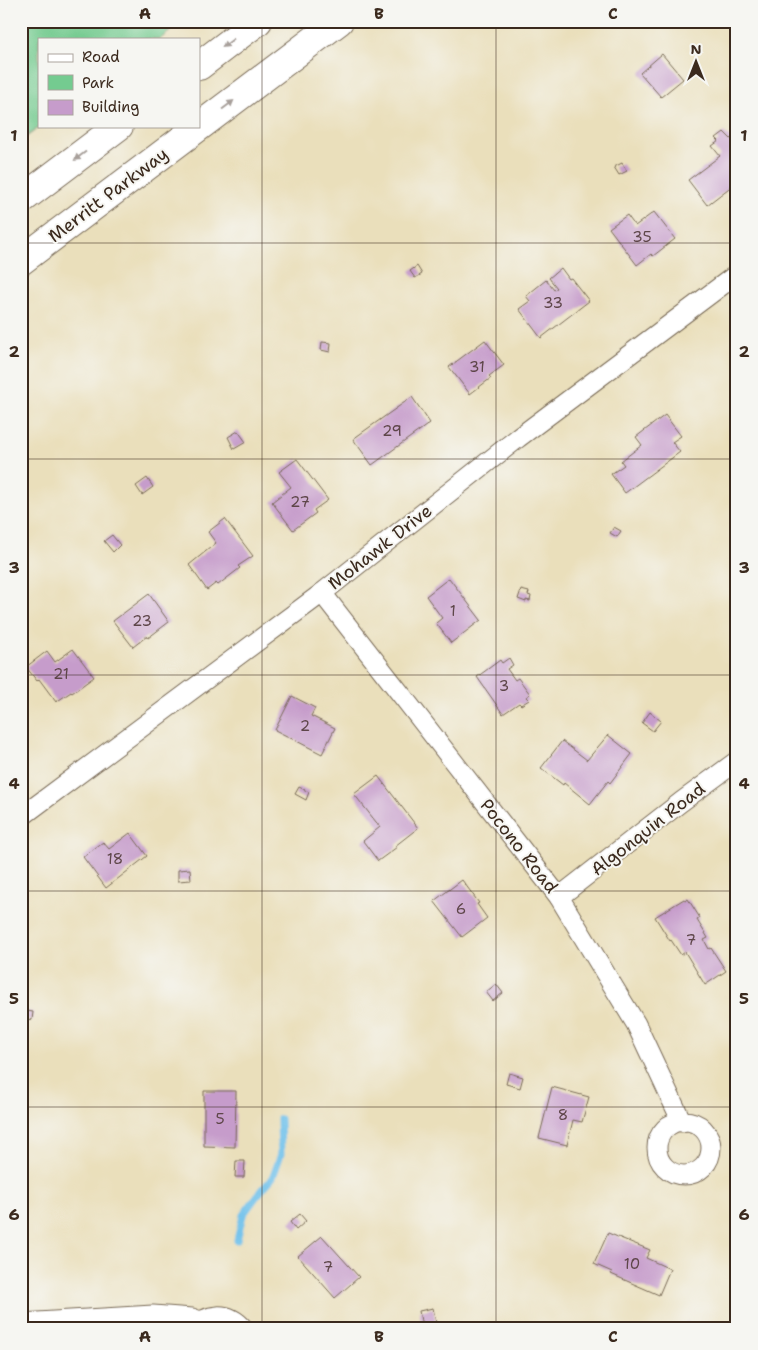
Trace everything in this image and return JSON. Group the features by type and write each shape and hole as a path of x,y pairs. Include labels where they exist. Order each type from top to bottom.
{"highway":[{"path":"200,65 258,21"},
{"name":"Merritt Parkway","path":"200,126 339,21"},
{"path":"21,200 116,128"},
{"name":"Merritt Parkway","path":"21,261 197,128"}],"street":[{"name":"Mohawk Drive","path":"21,818 322,593 518,438 737,274"},
{"name":"Pocono Road","path":"322,593 559,897 636,1024 682,1122"},
{"name":"Algonquin Road","path":"559,897 737,761"},
{"path":"21,1323 153,1315 192,1318 195,1325 211,1316 223,1316 234,1320 244,1329"}],"green space":[{"path":"21,21 184,21 161,38 38,38 38,128 21,141"}],"building":[{"path":"662,54 683,79 661,97 640,73"},
{"path":"724,132 733,141 736,138 737,140 735,145 737,147 737,182 707,205 688,180 720,156 712,146 719,141 716,138"},
{"path":"622,163 627,171 619,175 614,167"},
{"path":"654,212 675,239 653,256 651,254 637,265 609,228 627,215 635,226"},
{"path":"417,266 422,274 415,278 410,271"},
{"path":"561,268 589,301 541,338 519,309 530,301 526,296 546,280 554,290 557,288 549,278"},
{"path":"485,340 504,365 470,394 449,367"},
{"path":"322,342 331,343 330,352 321,350"},
{"path":"412,397 430,423 372,465 353,439"},
{"path":"665,415 681,436 672,442 680,452 625,493 611,474 624,465 621,461 642,445 636,437"},
{"path":"238,431 246,442 234,449 228,437"},
{"path":"297,459 328,500 314,510 316,513 293,530 272,502 291,487 279,472"},
{"path":"147,478 153,487 142,495 136,486"},
{"path":"225,519 253,556 238,566 240,568 218,585 216,583 207,590 189,565 216,543 208,532"},
{"path":"614,527 621,531 617,537 610,533"},
{"path":"112,535 120,545 113,552 104,541"},
{"path":"449,578 481,620 451,643 436,623 442,618 426,596"},
{"path":"521,590 529,592 528,595 531,596 530,601 526,600 526,602 518,599"},
{"path":"149,594 169,622 133,647 113,621"},
{"path":"737,617 737,630 732,619"},
{"path":"73,649 94,677 56,702 39,679 37,681 26,667 47,651 55,662"},
{"path":"509,658 513,665 507,669 515,680 518,678 530,694 526,697 529,700 521,705 519,703 503,714 477,677 500,660 502,663"},
{"path":"292,696 315,708 311,716 335,728 322,754 275,730"},
{"path":"650,712 661,721 653,731 642,723"},
{"path":"608,735 632,754 610,783 608,781 590,804 564,783 563,785 541,768 562,741 587,760"},
{"path":"378,776 418,828 378,861 363,841 380,827 354,794"},
{"path":"299,787 309,792 306,800 295,794"},
{"path":"130,833 147,856 106,888 83,857 103,842 109,849"},
{"path":"190,869 191,880 178,881 178,870"},
{"path":"462,880 479,903 477,904 487,918 462,937 434,901"},
{"path":"684,899 685,901 688,899 700,918 697,920 708,938 704,940 726,971 705,985 685,952 681,955 655,917"},
{"path":"496,984 503,993 493,1001 486,992"},
{"path":"21,1010 33,1012 32,1020 21,1018"},
{"path":"509,1073 523,1077 520,1088 506,1084"},
{"path":"552,1087 589,1097 582,1122 573,1120 567,1145 539,1138"},
{"path":"204,1091 236,1091 235,1147 204,1146"},
{"path":"236,1161 245,1161 244,1177 235,1177"},
{"path":"300,1214 306,1221 296,1230 290,1222"},
{"path":"608,1233 650,1250 646,1258 670,1269 659,1295 611,1274 612,1272 594,1264"},
{"path":"322,1236 359,1277 335,1298 298,1256"},
{"path":"433,1308 436,1323 422,1326 419,1311"},
{"path":"687,1321 695,1329 679,1329"}],"waterway":[{"path":"237,1240 243,1215 273,1177 281,1154 280,1119"}]}
